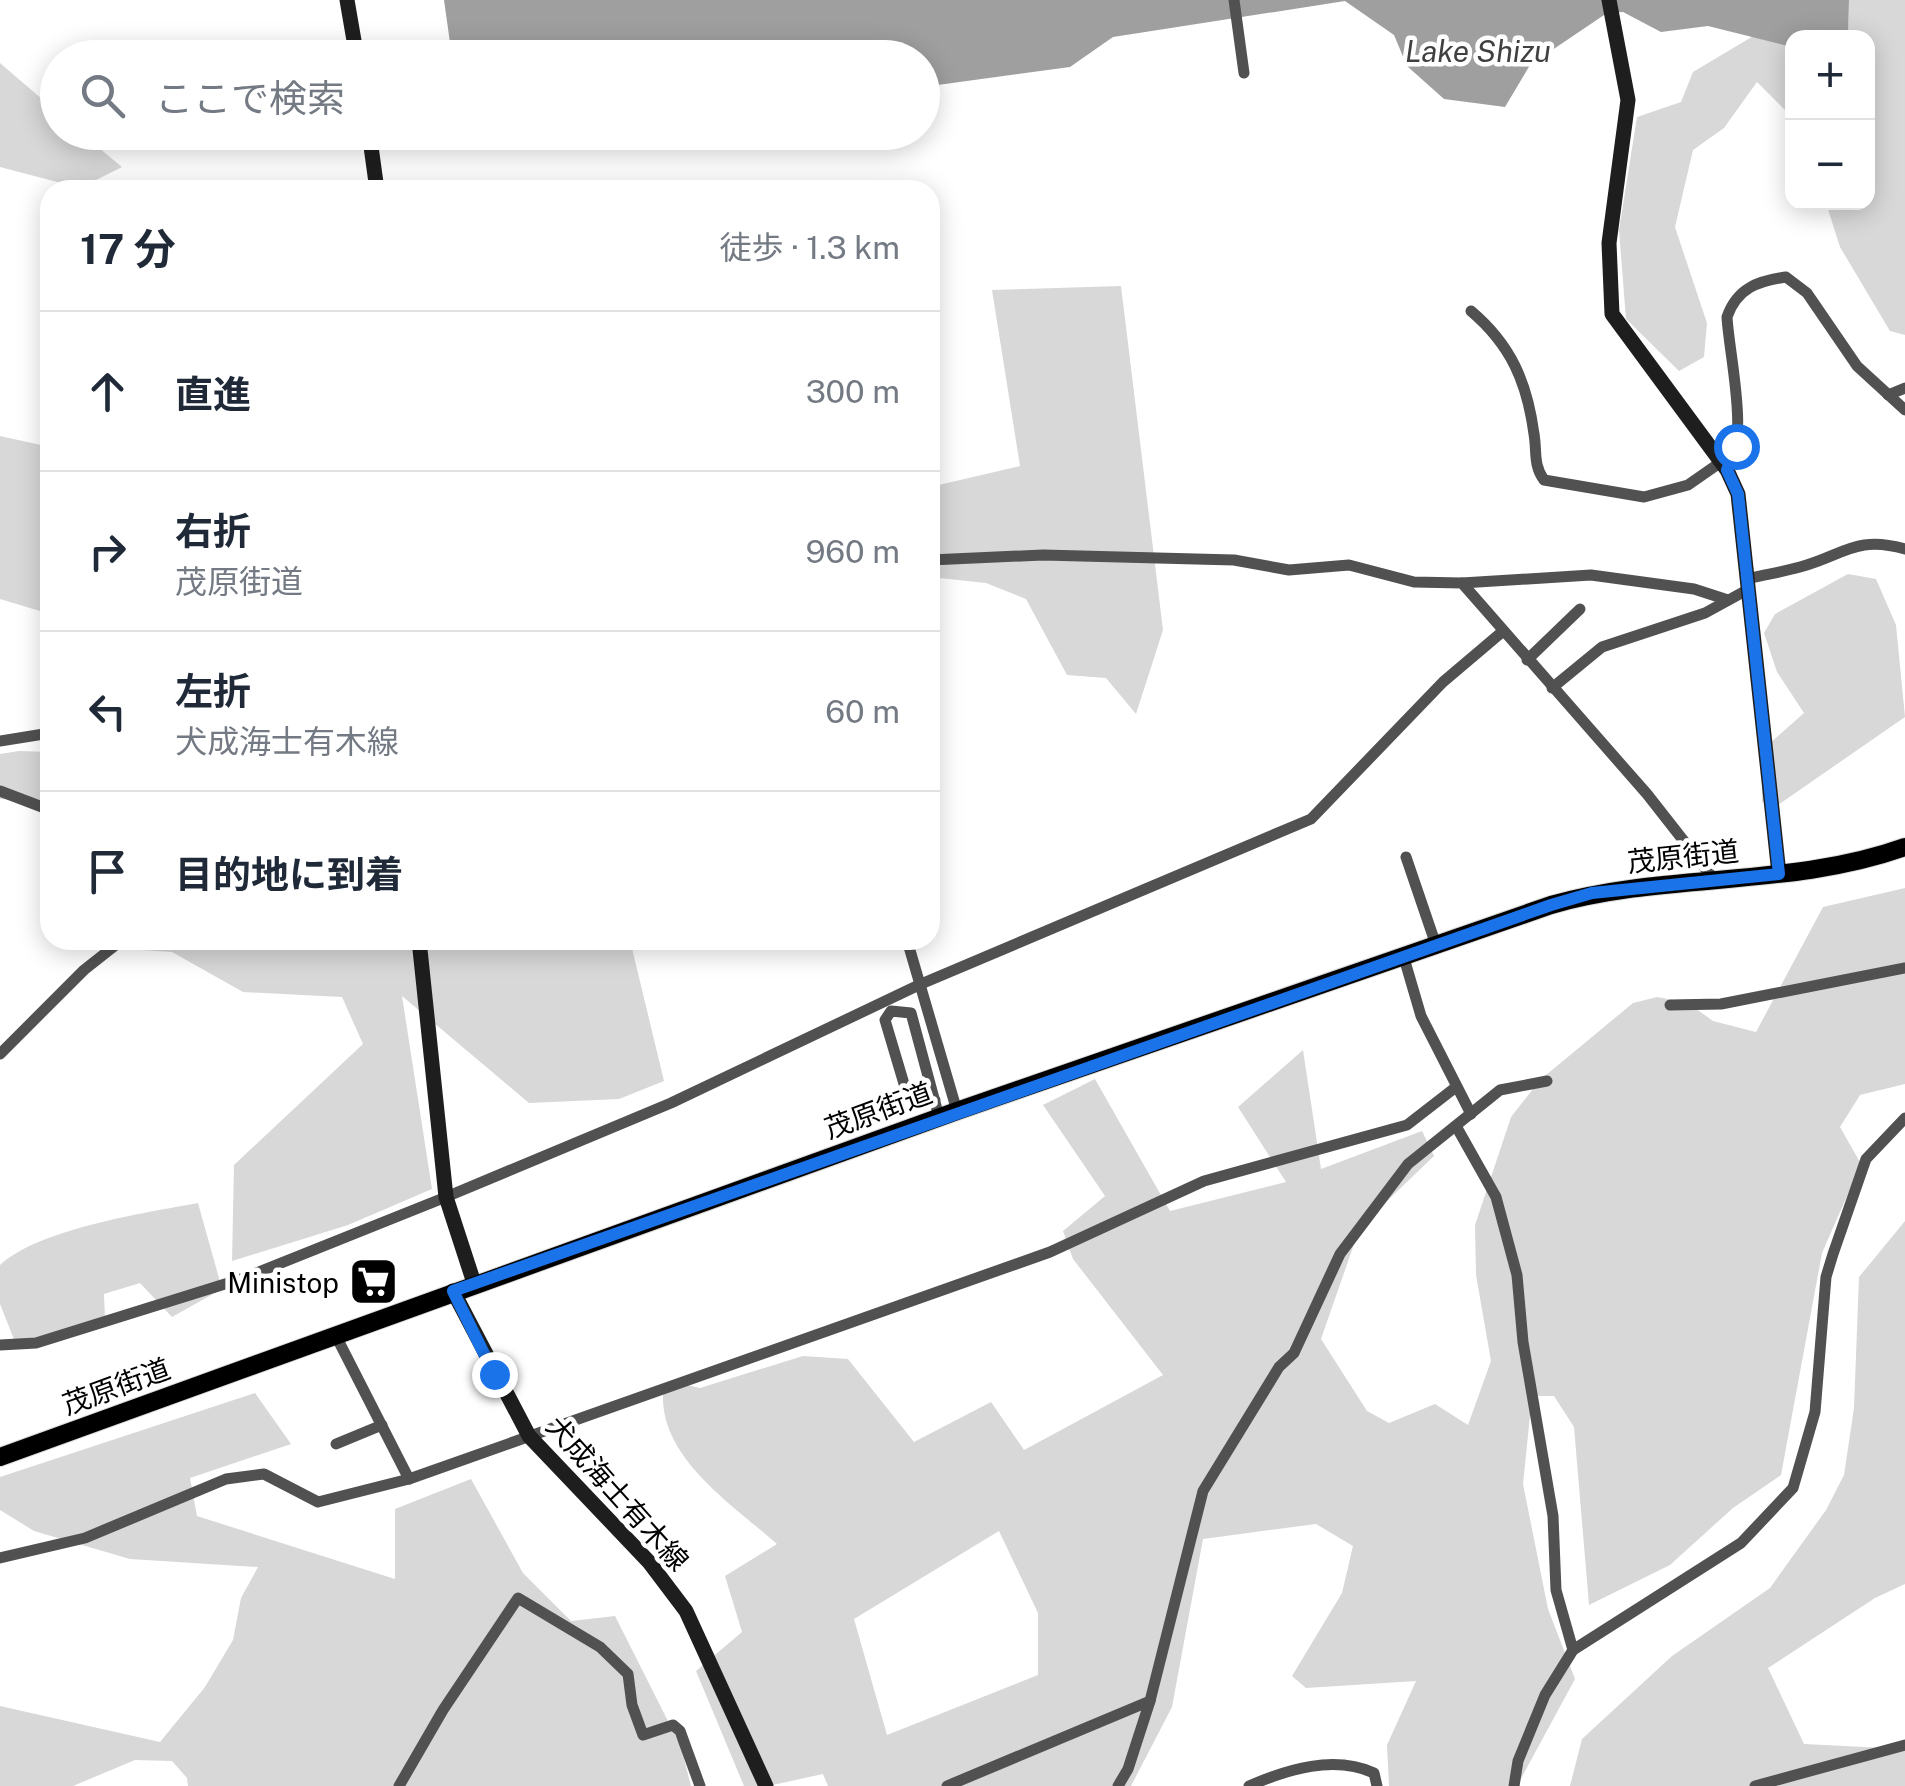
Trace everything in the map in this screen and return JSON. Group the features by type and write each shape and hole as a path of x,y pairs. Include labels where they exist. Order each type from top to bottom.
{"main road":[{"name":"茂原街道","path":"0,1457 944,1109 1592,893 1779,874 1853,862 1905,846"}],"street":[{"path":"348,0 355,40"},
{"path":"1234,0 1243,67"},
{"path":"1610,0 1624,60 1628,100 1609,244 1612,314 1724,466 1738,494 1779,874"},
{"path":"371,150 376,180"},
{"path":"1470,311 1510,350 1522,376 1530,407 1536,464 1544,480 1644,497 1688,485 1724,466 1736,446 1728,317 1732,303 1758,282 1786,277 1808,293 1857,366 1905,410"},
{"path":"1888,396 1905,388"},
{"path":"1552,688 1602,648 1705,614 1747,584 1854,544 1883,543 1905,550"},
{"path":"940,560 1043,556 1234,560 1302,570 1349,566 1414,582 1462,584 1591,575 1694,589 1728,600"},
{"path":"1462,584 1647,794 1716,882"},
{"path":"1527,660 1580,609"},
{"path":"0,1346 36,1343 241,1278 446,1197 672,1102 921,984 1311,818 1443,682 1502,632"},
{"path":"0,741 40,735"},
{"path":"0,791 40,806"},
{"path":"1406,858 1436,945"},
{"path":"0,1054 109,950"},
{"path":"417,950 446,1197 474,1283"},
{"path":"911,950 944,1109"},
{"path":"1404,958 1421,1016 1471,1114"},
{"path":"1670,1005 1721,1004 1905,968"},
{"path":"891,1011 911,1013 944,1109 924,1105 907,1094 886,1020 891,1011"},
{"path":"1118,1786 1150,1701 1204,1492 1279,1367 1294,1353 1340,1254 1408,1164 1500,1090 1547,1081"},
{"path":"0,1558 85,1538 226,1478 264,1474 318,1502 409,1479 1050,1252 1204,1181 1407,1125 1456,1087"},
{"path":"1514,1786 1518,1761 1545,1694 1573,1650 1741,1543 1793,1488 1814,1412 1826,1277 1866,1159 1905,1118"},
{"path":"1456,1126 1496,1198 1518,1276 1523,1342 1553,1516 1556,1590 1573,1650"},
{"name":"犬成海士有木線","path":"453,1291 529,1436 671,1588 699,1636 766,1786"},
{"path":"336,1336 409,1479"},
{"path":"336,1444 382,1425"},
{"path":"400,1786 443,1710 518,1598 600,1646 628,1674 632,1705 643,1736 673,1725 680,1730 700,1786"},
{"path":"947,1786 1150,1701"},
{"path":"1755,1786 1905,1745"},
{"path":"1250,1786 1306,1766 1341,1765 1374,1773 1377,1786"}],"shaded area":[{"path":"1849,0 1905,0 1905,335 1890,331 1840,247 1828,210 1875,210 1875,30 1848,30"},
{"path":"1755,35 1785,45 1785,110 1757,82 1724,128 1693,150 1675,227 1707,323 1704,357 1679,371 1626,319 1619,230 1637,117 1681,102 1693,72"},
{"path":"0,63 40,97 40,150 102,150 122,167 96,180 50,180 0,167"},
{"path":"1121,286 1163,630 1136,714 1106,678 1067,675 1026,599 986,583 940,578 940,485 1020,466 992,290"},
{"path":"0,436 40,445 40,611 0,599"},
{"path":"1848,574 1876,579 1896,625 1905,717 1778,805 1762,802 1762,750 1804,713 1777,672 1764,633 1775,614"},
{"path":"40,752 40,801 0,799 0,754"},
{"path":"1905,888 1905,1084 1860,1095 1840,1127 1861,1164 1822,1253 1781,1475 1733,1508 1670,1565 1589,1605 1574,1427 1554,1396 1532,1396 1523,1484 1548,1609 1575,1679 1517,1786 1389,1786 1387,1745 1416,1681 1306,1688 1292,1676 1342,1593 1353,1546 1316,1524 1203,1539 1172,1707 1131,1786 828,1786 823,1774 768,1786 744,1786 696,1671 742,1632 725,1576 777,1544 721,1497 687,1460 674,1440 663,1395 678,1383 700,1388 803,1356 848,1359 914,1442 991,1402 1024,1450 1163,1375 1073,1259 1063,1231 1105,1196 1043,1105 1095,1079 1170,1211 1286,1182 1238,1107 1303,1050 1321,1169 1422,1131 1434,1156 1360,1227 1321,1339 1367,1411 1389,1423 1435,1404 1468,1425 1491,1361 1476,1275 1475,1225 1511,1117 1540,1080 1633,1003 1657,997 1688,1003 1713,1021 1756,1032 1823,907","holes":["999,1531 1038,1613 1038,1675 887,1735 854,1619"]},
{"path":"142,950 632,950 664,1081 619,1099 529,1103 402,996 432,1189 348,1225 232,1261 234,1165 363,1044 342,997 243,992 172,952"},
{"path":"198,1203 222,1289 172,1317 140,1283 104,1294 105,1320 17,1347 0,1304 0,1265 17,1252 66,1232"},
{"path":"1905,1221 1905,1584 1875,1598 1768,1668 1804,1744 1905,1749 1905,1786 1570,1786 1582,1739 1672,1656 1770,1588 1826,1510 1844,1475 1854,1408 1859,1277"},
{"path":"255,1393 291,1444 190,1478 197,1516 395,1579 395,1509 471,1479 523,1573 571,1621 615,1616 681,1747 691,1786 188,1786 187,1778 172,1761 135,1760 73,1786 0,1786 0,1706 160,1742 205,1687 233,1640 241,1598 258,1567 130,1559 34,1531 0,1510 0,1477"}],"water":[{"name":"Lake Shizu","path":"444,0 1849,0 1848,30 1785,30 1785,45 1708,26 1661,32 1623,12 1607,13 1530,65 1505,107 1444,99 1407,66 1394,35 1345,1 1113,37 1070,67 940,85 940,40 450,40"}],"place":[{"name":"Ministop","path":"374,1282"}],"route":[{"path":"494,1374 453,1291 1551,905 1592,893 1779,874 1738,494 1727,470 1736,446"}]}
